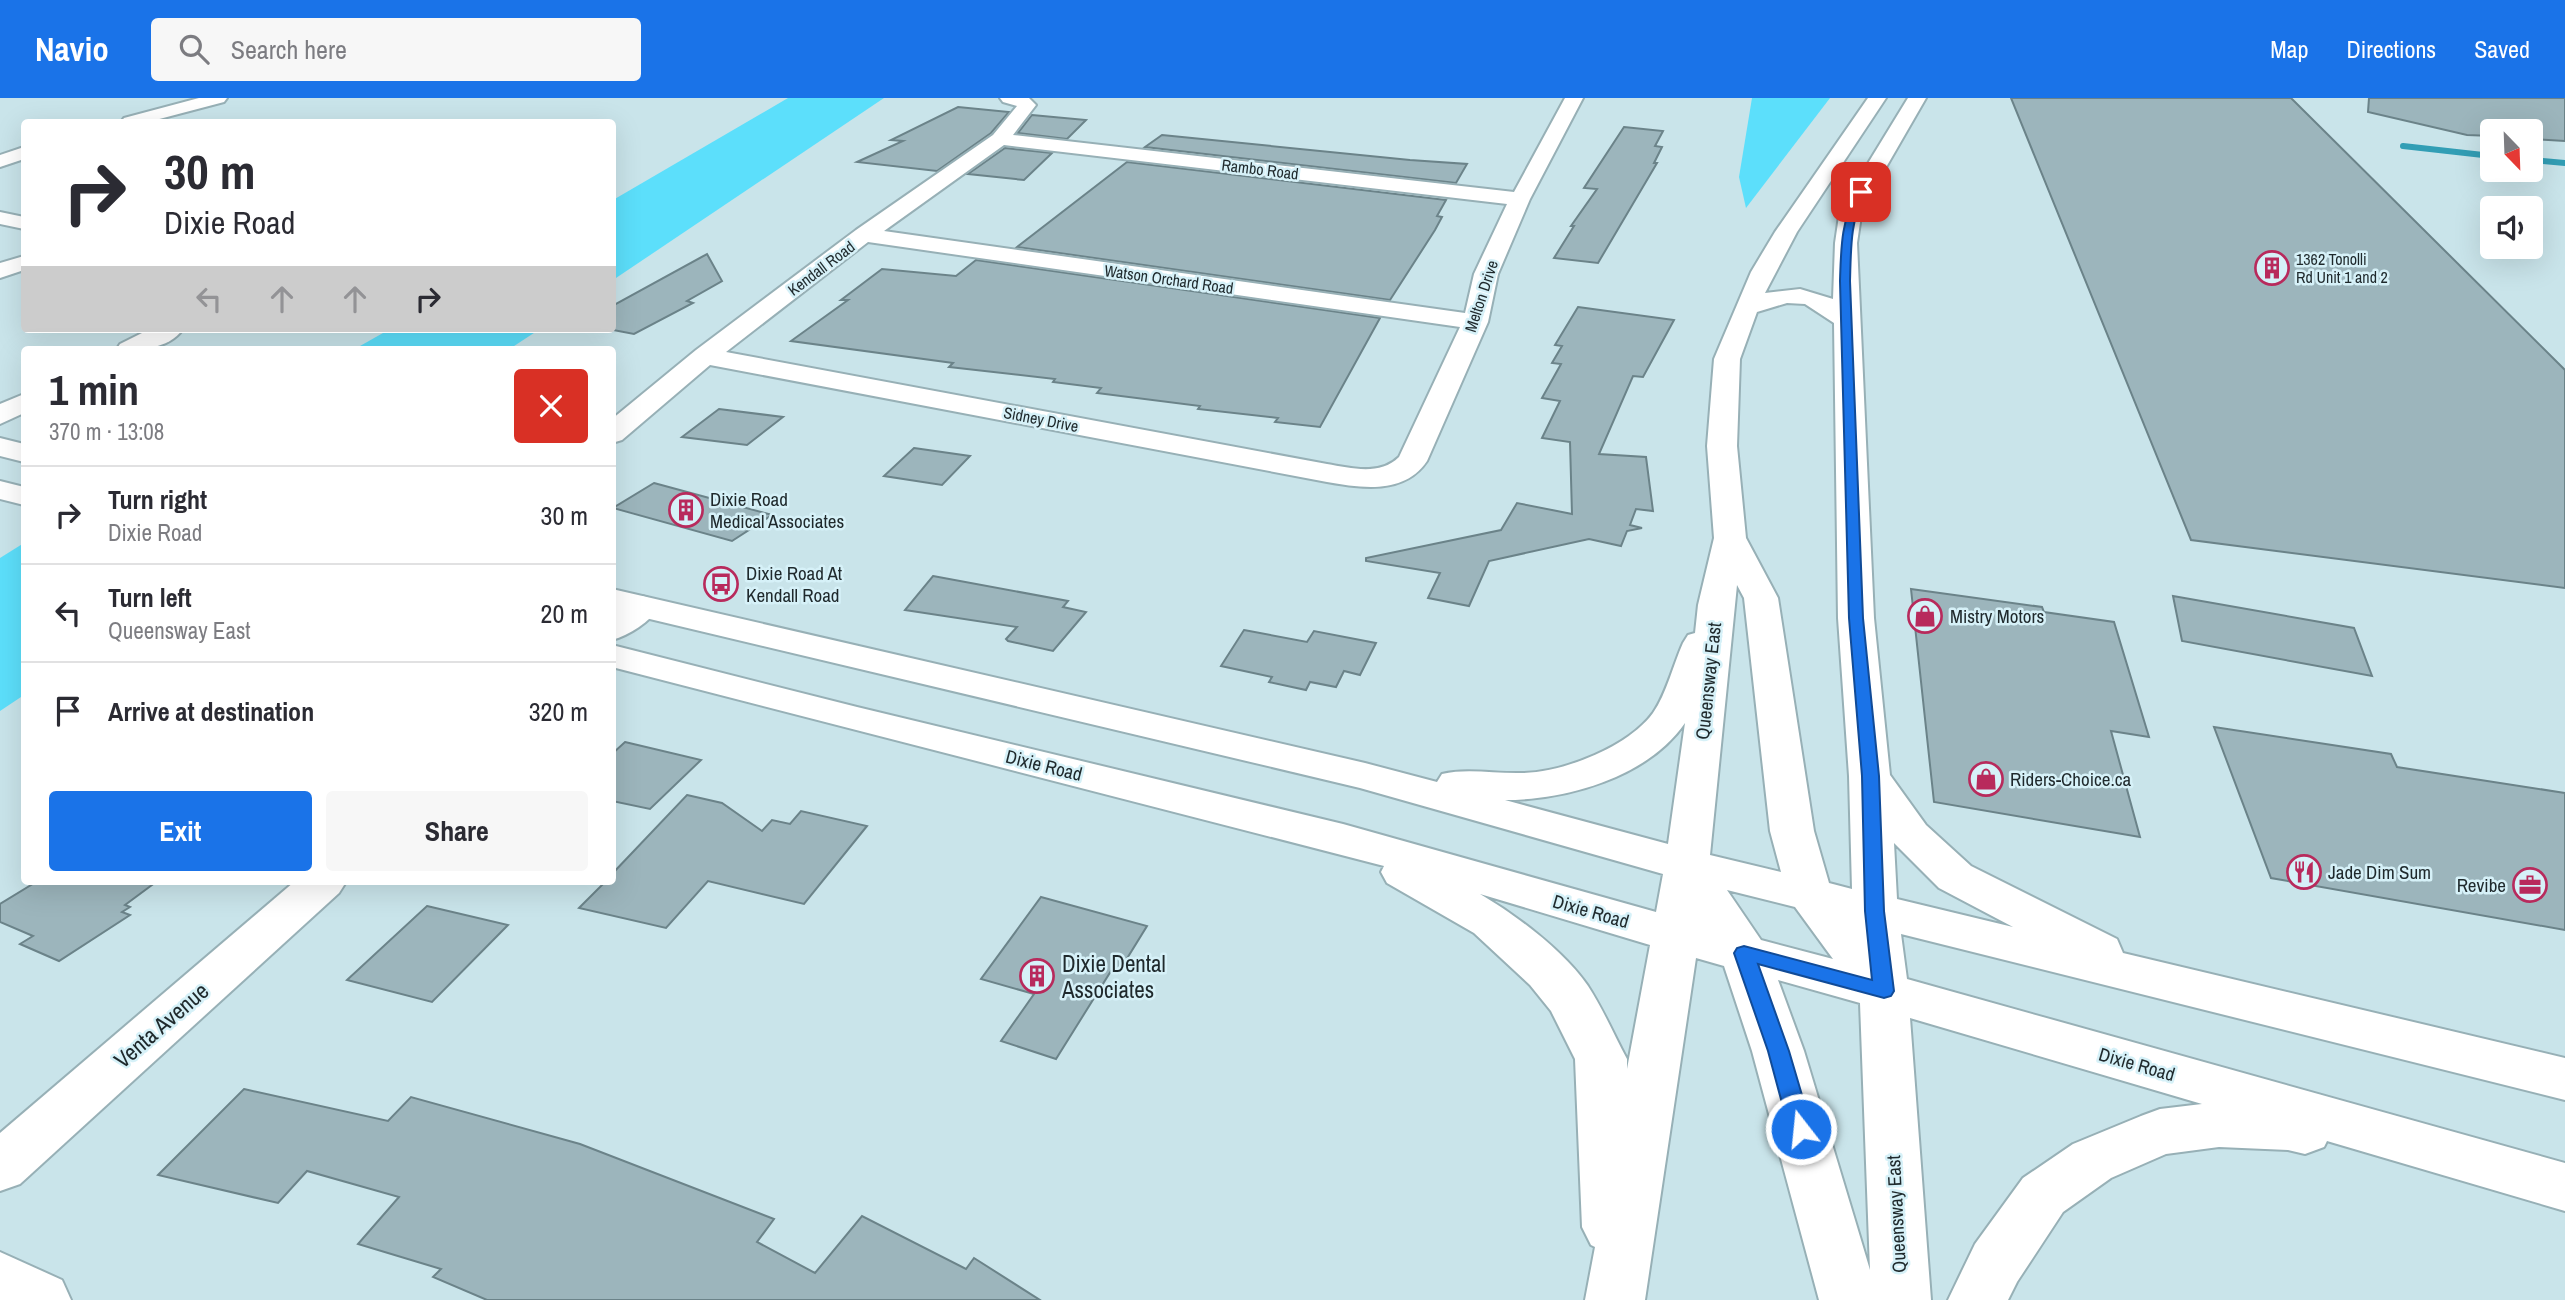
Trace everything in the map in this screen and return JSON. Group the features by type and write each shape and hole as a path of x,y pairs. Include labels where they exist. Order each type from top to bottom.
{"main road":[{"path":"141,119 218,98"},
{"name":"Melton Drive","path":"1378,478 1405,470 1412,461 1475,322 1486,274 1520,199 1574,98"},
{"name":"Queensway East","path":"1615,1297 1687,865 1708,696 1716,605 1730,538 1722,446 1727,359 1746,308 1786,232 1877,98"},
{"name":"Queensway East","path":"1901,1300 1884,991 1875,911 1870,776 1856,618 1846,243 1851,209 1917,98"},
{"name":"Kendall Road","path":"616,431 705,356 864,235 1000,139 1027,105 1018,100"},
{"name":"Rambo Road","path":"1000,139 1520,199"},
{"path":"0,161 21,154"},
{"path":"0,218 21,222"},
{"name":"Watson Orchard Road","path":"864,235 1475,322"},
{"path":"0,271 21,264"},
{"path":"1746,308 1775,296 1800,296 1834,307 1848,323"},
{"path":"137,346 162,333"},
{"name":"Sidney Drive","path":"705,356 1327,473 1378,478"},
{"path":"0,415 21,404"},
{"path":"0,447 21,452"},
{"path":"0,490 21,495"},
{"path":"1730,538 1761,598 1793,831 1810,895 1884,991"},
{"path":"1365,776 1517,789 1577,779 1615,761 1653,736 1672,714 1716,605"},
{"path":"622,612 1365,776 1687,865 2565,1079"},
{"name":"Dixie Road","path":"616,657 1343,839 2540,1180"},
{"path":"1870,776 1911,835 1955,877 2158,981"},
{"path":"1343,839 1490,921 1547,972 1570,999 1601,1059 1615,1297"},
{"path":"1687,865 1744,953 1778,1051 1849,1300"},
{"name":"Venta Avenue","path":"0,1167 320,885"},
{"path":"1978,1300 1996,1263 2043,1195 2092,1161 2160,1132 2219,1124 2288,1127 2540,1180"},
{"path":"0,1279 41,1300"}],"shaded area":[{"path":"788,98 884,98 616,278 616,198"},
{"path":"1752,98 1830,98 1746,208 1739,177"},
{"path":"383,333 534,333 514,346 360,346"},
{"path":"21,545 21,697 0,711 0,558"}],"building":[{"name":"1362 Tonolli Rd Unit 1 and 2","path":"2011,98 2291,98 2565,370 2565,588 2191,540"},
{"path":"2369,98 2565,98 2565,141 2543,140 2543,119 2480,119 2480,136 2467,135 2368,112"},
{"path":"958,107 1009,112 991,133 937,171 857,162 903,141 891,140"},
{"path":"1032,115 1086,120 1067,139 1018,133"},
{"path":"1624,127 1663,131 1655,146 1662,147 1654,163 1657,163 1598,263 1554,258 1574,226 1571,226 1597,189 1584,188"},
{"path":"1162,135 1467,164 1456,183 1145,147"},
{"path":"1005,148 1052,153 1024,180 968,174"},
{"path":"1127,162 1446,200 1437,216 1442,217 1435,230 1390,300 1017,247"},
{"path":"707,254 722,281 687,301 693,303 634,334 616,331 616,304"},
{"path":"976,260 1380,318 1320,427 1275,422 1278,418 1198,409 1200,406 1097,393 1101,388 1053,382 1055,379 949,367 953,363 791,341 848,300 841,300 882,269 956,276"},
{"path":"1578,307 1674,320 1643,377 1633,376 1599,454 1646,457 1653,511 1636,509 1630,525 1642,528 1627,531 1621,546 1589,539 1489,561 1469,606 1428,598 1440,573 1366,561 1366,558 1501,530 1517,503 1572,514 1570,442 1542,438 1560,401 1542,398 1561,364 1552,363 1562,346 1555,345"},
{"path":"719,409 783,417 747,445 682,437"},
{"path":"914,448 970,456 942,485 884,476"},
{"name":"Dixie Road Medical Associates","path":"654,483 772,515 732,541 616,509 616,506"},
{"path":"933,576 1068,601 1063,607 1086,612 1053,651 1008,641 1006,639 1017,627 905,610"},
{"path":"1911,589 2042,607 2044,612 2114,622 2149,737 2111,731 2140,837 1934,802"},
{"path":"2173,596 2354,628 2372,676 2182,641"},
{"path":"1244,630 1307,642 1314,631 1376,643 1360,675 1344,671 1336,687 1310,682 1306,690 1269,682 1272,677 1221,666"},
{"path":"2214,727 2391,754 2397,767 2565,793 2565,930 2271,878"},
{"path":"625,742 701,760 650,809 616,802 616,750"},
{"path":"687,795 722,803 762,831 772,820 790,824 801,811 867,826 804,904 708,881 666,928 579,908 602,885 616,885 616,870"},
{"path":"31,885 152,885 125,905 130,907 122,912 130,915 59,961 20,944 33,936 0,922 0,904"},
{"name":"Dixie Dental Associates","path":"1041,897 1147,926 1118,973 1111,971 1056,1059 1001,1041 1034,994 981,979"},
{"path":"427,906 508,925 432,1002 347,980"},
{"path":"244,1089 388,1121 411,1097 580,1144 774,1219 757,1242 815,1273 862,1216 966,1269 974,1258 1040,1300 487,1300 433,1277 441,1269 358,1244 399,1197 307,1171 278,1203 158,1175"}],"waterway":[{"path":"2403,146 2480,155"},
{"path":"2543,161 2565,163"}],"place":[{"name":"1362 Tonolli Rd Unit 1 and 2","path":"2272,268"},
{"name":"Dixie Road Medical Associates","path":"686,510"},
{"name":"Dixie Road At Kendall Road","path":"721,584"},
{"name":"Mistry Motors","path":"1925,616"},
{"name":"Riders-Choice.ca","path":"1986,779"},
{"name":"Jade Dim Sum","path":"2304,872"},
{"name":"Revibe","path":"2530,885"},
{"name":"Dixie Dental Associates","path":"1037,976"}],"route":[{"path":"1801,1129 1778,1051 1744,953 1884,991 1875,911 1870,776 1856,618 1845,281 1846,243 1851,209 1861,192"}]}
